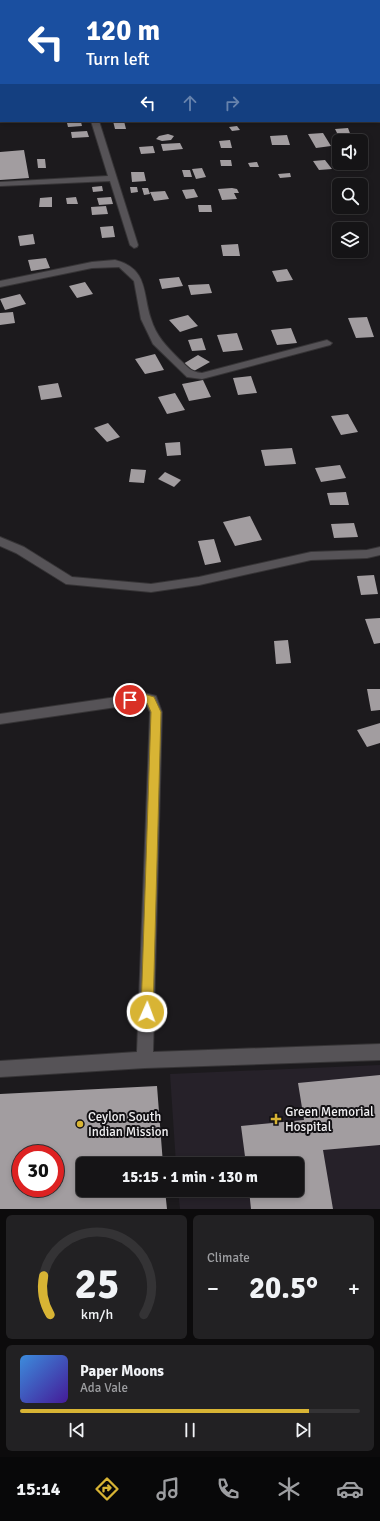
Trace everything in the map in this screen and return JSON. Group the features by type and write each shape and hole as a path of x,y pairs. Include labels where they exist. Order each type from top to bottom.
{"street":[{"path":"95,122 134,246"},
{"path":"0,184 112,178"},
{"path":"0,284 92,264 115,263 122,265 127,268 138,280 146,319 158,344 190,375 202,376 327,343"},
{"path":"0,541 20,550 70,581 151,588 199,581 311,556 367,554 380,551"},
{"path":"0,719 144,698 151,700 156,712 145,1060"},
{"path":"0,1069 145,1060 380,1052"}],"shaded area":[{"name":"Green Memorial Hospital","path":"380,1065 380,1209 180,1209 179,1197 304,1197 304,1157 176,1157 170,1074"}],"building":[{"path":"81,122 82,126 68,127 67,123"},
{"path":"113,122 124,122 126,129 115,129"},
{"path":"237,126 240,130 232,131 229,127"},
{"path":"348,128 350,134 338,134 335,129"},
{"path":"87,131 89,137 72,138 71,132"},
{"path":"323,133 331,146 316,148 308,134"},
{"path":"168,134 174,136 171,140 162,141 156,139 159,136"},
{"path":"287,135 290,145 272,145 270,136"},
{"path":"230,140 232,148 221,148 219,141"},
{"path":"180,143 183,149 163,151 161,144"},
{"path":"153,146 155,153 141,154 139,147"},
{"path":"24,150 29,178 0,180 0,152"},
{"path":"37,159 45,159 46,168 38,168"},
{"path":"220,160 231,160 232,166 221,166"},
{"path":"325,160 332,169 319,170 313,161"},
{"path":"257,162 259,167 250,167 248,163"},
{"path":"202,168 206,177 196,179 192,169"},
{"path":"182,170 190,170 192,177 184,177"},
{"path":"131,172 144,172 146,181 132,182"},
{"path":"290,173 291,177 280,178 278,174"},
{"path":"102,186 103,191 93,192 92,187"},
{"path":"130,187 137,187 138,192 131,193"},
{"path":"142,188 148,188 150,194 144,195"},
{"path":"194,189 198,197 186,199 182,190"},
{"path":"218,189 237,189 239,193 234,193 237,199 222,200"},
{"path":"165,191 169,199 154,201 150,192"},
{"path":"52,197 52,207 39,207 40,198"},
{"path":"76,197 78,204 67,204 66,198"},
{"path":"111,197 113,204 99,205 97,198"},
{"path":"198,205 211,205 212,212 199,212"},
{"path":"106,206 108,214 92,215 91,207"},
{"path":"113,226 115,237 102,238 100,227"},
{"path":"33,234 35,244 20,246 18,236"},
{"path":"238,244 240,256 223,256 221,245"},
{"path":"46,258 50,268 31,271 28,260"},
{"path":"287,269 293,280 277,282 272,271"},
{"path":"179,277 183,286 162,289 159,279"},
{"path":"85,282 93,294 77,298 69,286"},
{"path":"209,284 212,293 191,295 188,285"},
{"path":"20,294 26,304 5,310 0,299"},
{"path":"13,312 15,323 0,325 0,313"},
{"path":"188,315 198,326 180,332 169,320"},
{"path":"367,317 374,337 356,338 348,318"},
{"path":"291,328 297,343 277,345 271,330"},
{"path":"237,333 243,350 223,352 217,335"},
{"path":"202,338 206,350 192,351 188,340"},
{"path":"155,354 164,370 145,374 135,359"},
{"path":"198,355 210,362 194,371 183,364"},
{"path":"251,376 257,393 238,395 233,378"},
{"path":"203,380 211,397 189,401 182,384"},
{"path":"58,383 62,397 41,400 38,386"},
{"path":"175,393 185,410 167,414 158,397"},
{"path":"348,414 358,432 341,435 331,416"},
{"path":"108,423 120,437 107,442 94,428"},
{"path":"180,442 181,455 167,456 165,443"},
{"path":"292,448 296,464 265,466 261,450"},
{"path":"340,465 346,478 321,482 315,468"},
{"path":"131,469 146,470 144,483 129,482"},
{"path":"165,472 181,480 174,487 158,479"},
{"path":"346,492 349,505 330,505 327,493"},
{"path":"250,516 262,540 235,546 223,522"},
{"path":"354,523 358,537 334,538 331,524"},
{"path":"214,539 221,562 205,565 198,541"},
{"path":"374,575 378,594 361,595 357,576"},
{"path":"380,618 380,643 374,644 365,619"},
{"path":"288,640 291,663 276,664 274,641"},
{"path":"367,689 380,689 380,710 371,711"},
{"path":"380,723 380,743 367,747 357,730"},
{"path":"380,1075 380,1145 323,1150 333,1209 251,1209 250,1197 304,1197 304,1157 245,1157 241,1126 304,1120 298,1083"},
{"name":"Ceylon South Indian Mission","path":"157,1086 162,1157 76,1157 76,1197 166,1197 167,1209 0,1209 0,1094"}],"place":[{"name":"Green Memorial Hospital","path":"276,1119"},
{"name":"Ceylon South Indian Mission","path":"80,1124"}],"route":[{"path":"130,700 144,698 151,700 156,712 147,1012"}]}
